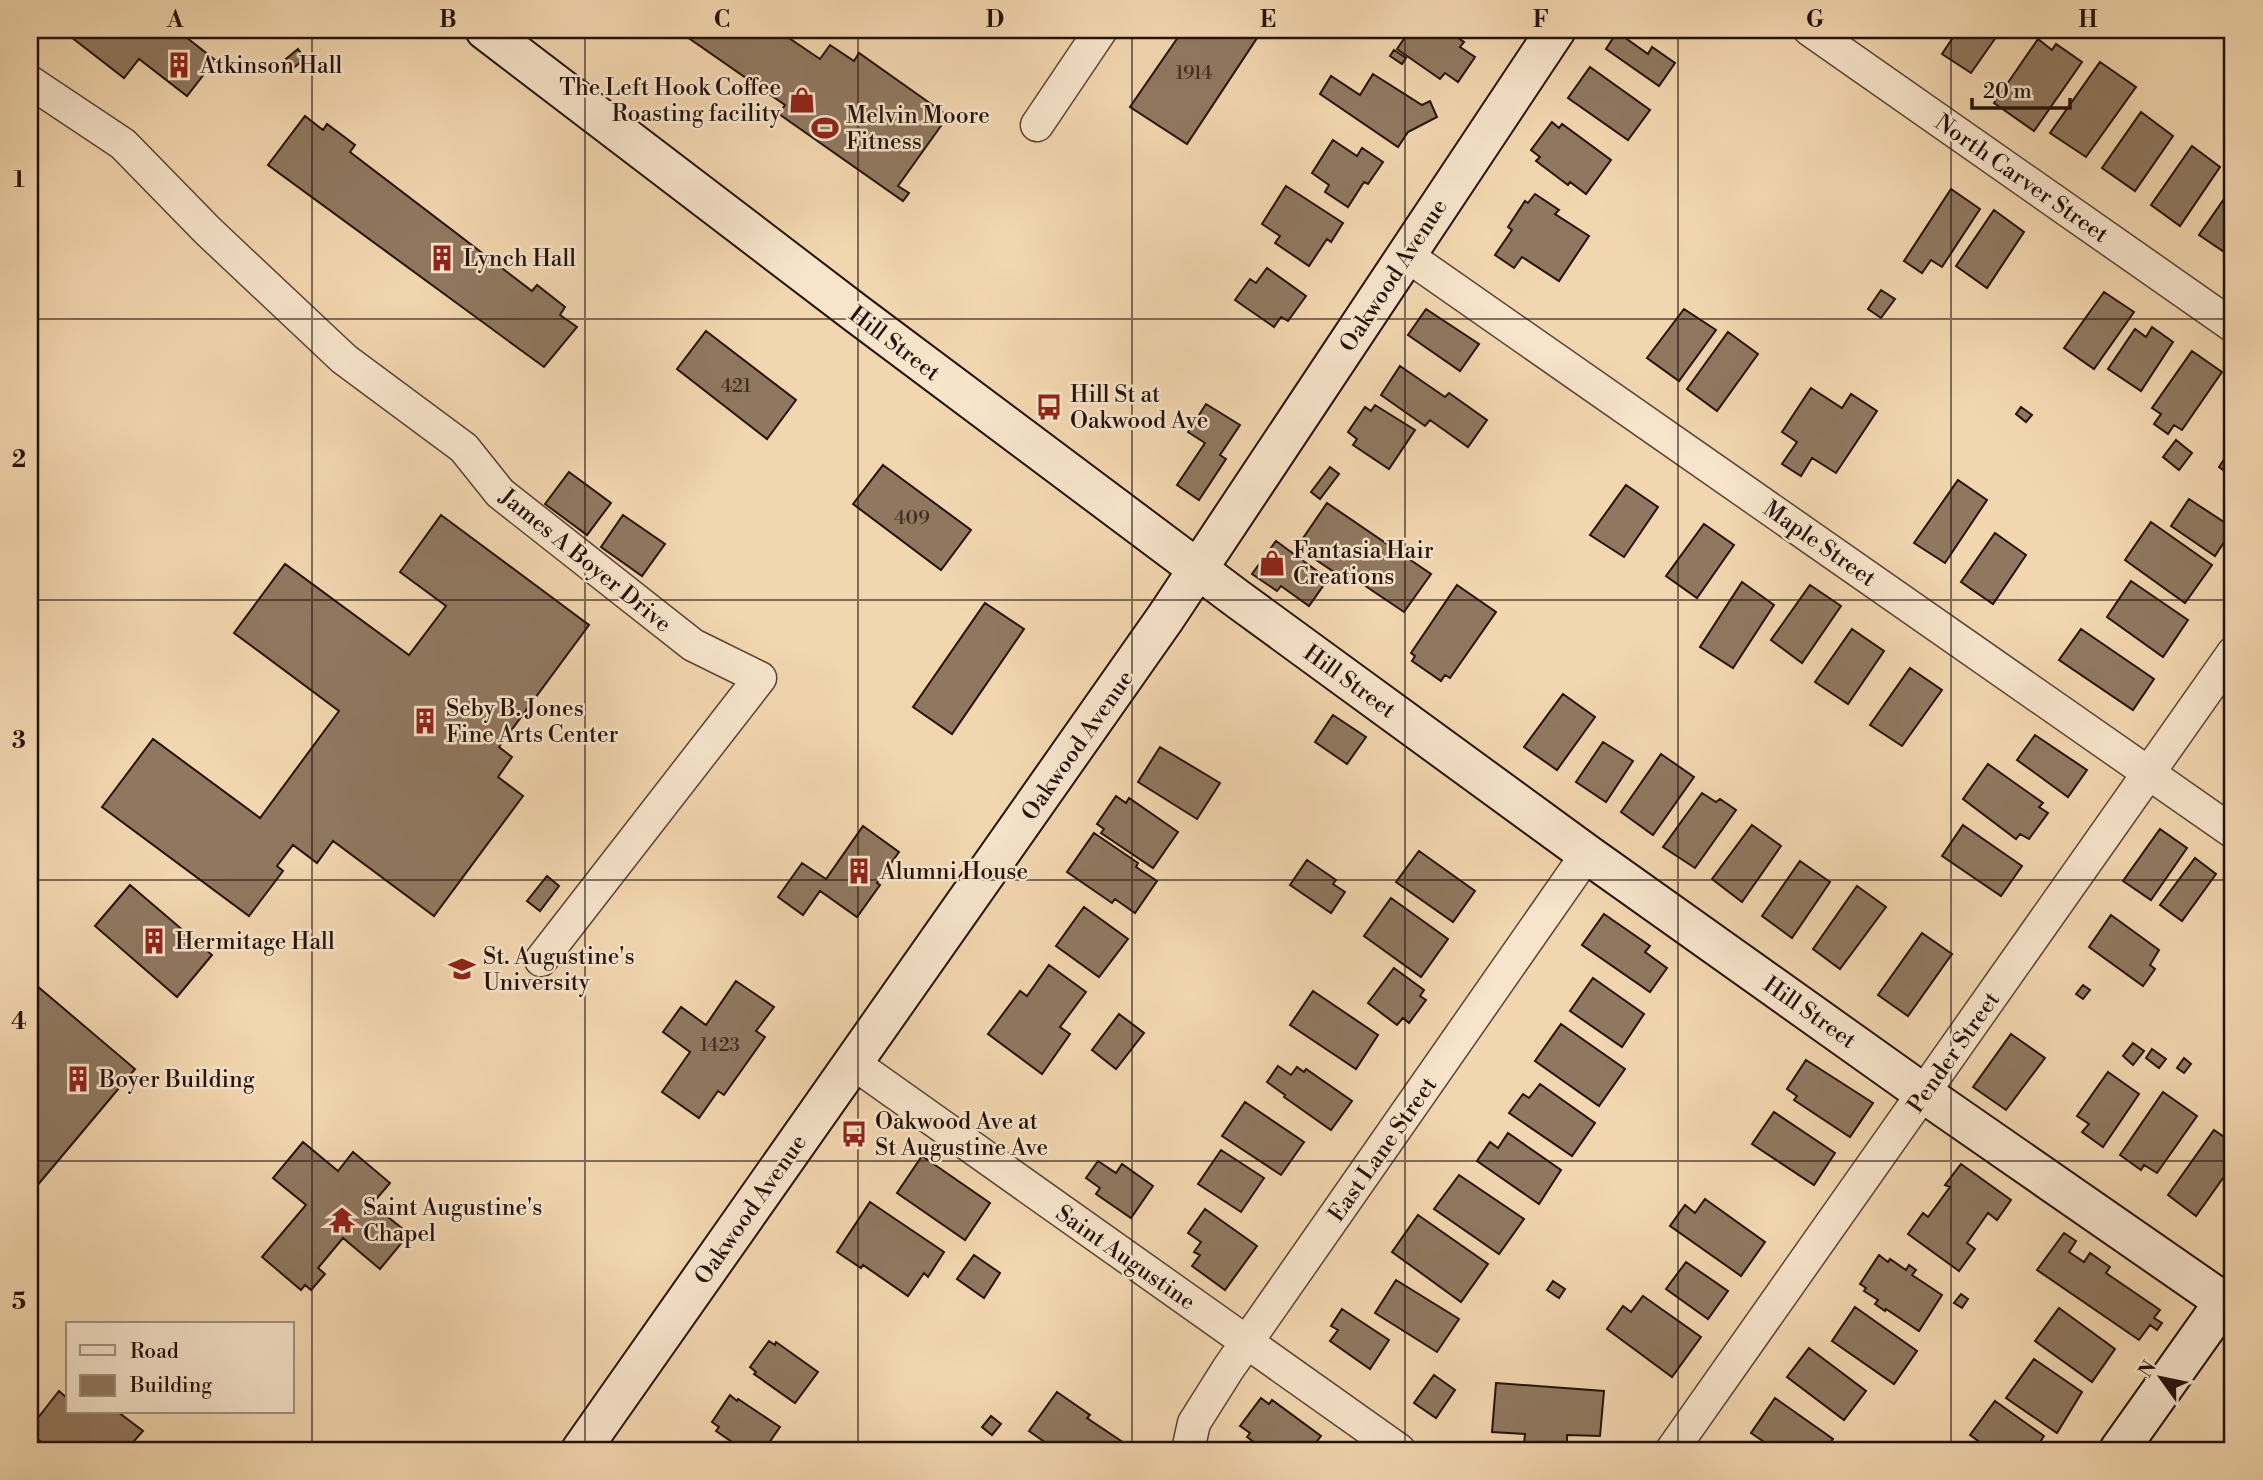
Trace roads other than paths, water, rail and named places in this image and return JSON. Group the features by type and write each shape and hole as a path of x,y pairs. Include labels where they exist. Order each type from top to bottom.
{"street":[{"name":"Hill Street","path":"485,30 867,322 1198,570 1587,854 1923,1093 2229,1305"},
{"path":"1037,125 1101,30"},
{"name":"Oakwood Avenue","path":"581,1450 1198,570 1556,30"},
{"name":"North Carver Street","path":"1810,30 2233,326"},
{"name":"James A Boyer Drive","path":"30,82 123,144 208,231 344,359 464,449 500,493 693,645 760,678 541,960"},
{"name":"Maple Street","path":"1406,255 2233,832"},
{"name":"Pender Street","path":"1672,1450 2233,653"},
{"name":"East Lane Street","path":"1188,1450 1194,1423 1247,1343 1587,854"},
{"name":"Saint Augustine","path":"853,1063 1399,1450"},
{"path":"2119,1450 2229,1305"}],"place":[{"name":"Atkinson Hall","path":"179,65"},
{"name":"The Left Hook Coffee Roasting facility","path":"802,100"},
{"name":"Melvin Moore Fitness","path":"825,128"},
{"name":"Lynch Hall","path":"442,258"},
{"name":"Hill St at Oakwood Ave","path":"1049,407"},
{"name":"Fantasia Hair Creations","path":"1272,563"},
{"name":"Seby B. Jones Fine Arts Center","path":"425,721"},
{"name":"Alumni House","path":"859,871"},
{"name":"Hermitage Hall","path":"154,941"},
{"name":"St. Augustine's University","path":"462,969"},
{"name":"Boyer Building","path":"78,1079"},
{"name":"Oakwood Ave at St Augustine Ave","path":"854,1134"},
{"name":"Saint Augustine's Chapel","path":"342,1220"}]}
